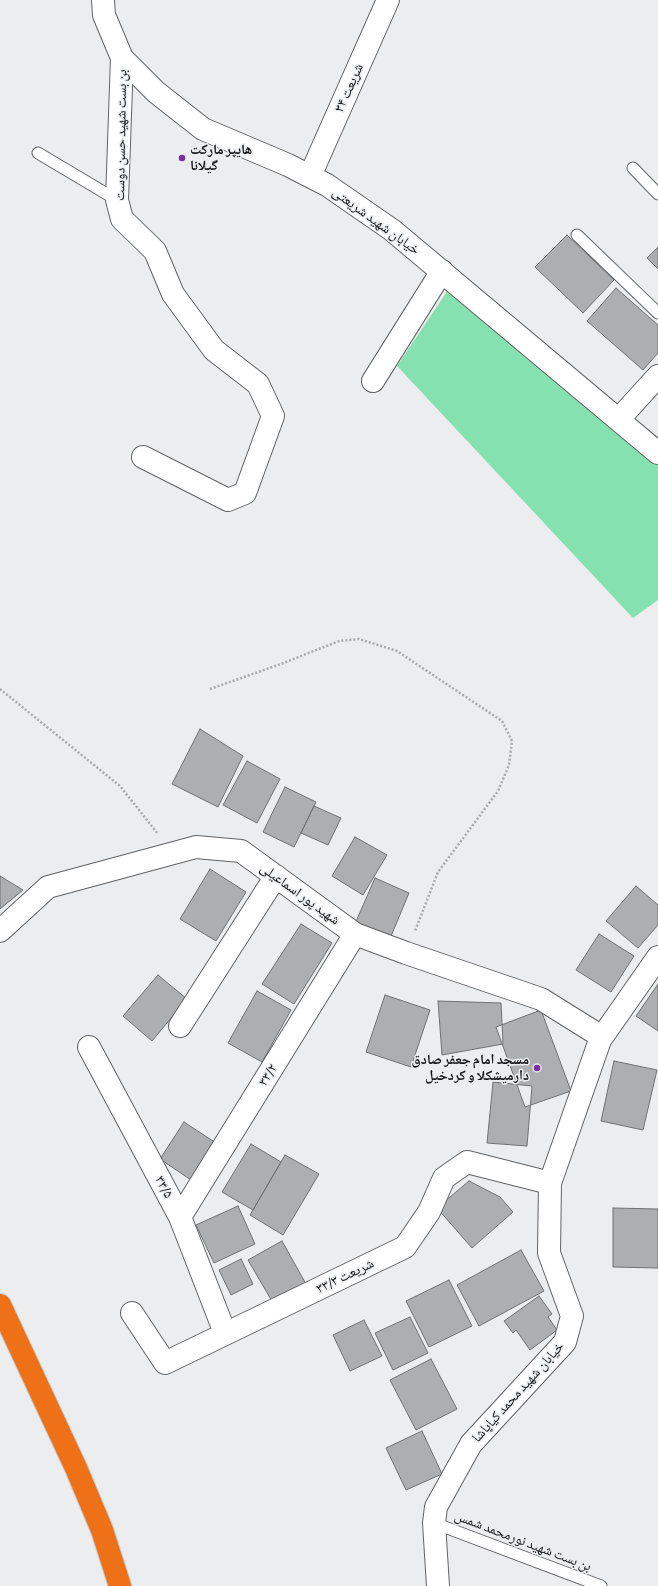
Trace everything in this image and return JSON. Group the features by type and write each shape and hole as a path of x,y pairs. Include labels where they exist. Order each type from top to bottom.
{"highway":[{"path":"0,1304 76,1468 102,1530 120,1586"}],"street":[{"name":"خیابان شهید شریعتی","path":"103,0 104,14 122,58 156,92 203,128 327,185 392,230 658,453"},
{"name":"شریعت ۳۴","path":"310,176 388,0"},
{"name":"بن بست شهید حسن دوست","path":"122,58 117,200 122,219 155,251 173,294 214,350 258,384 273,416 245,493 228,500 143,457"},
{"path":"373,381 442,271"},
{"path":"619,419 658,376"},
{"name":"شهید پور اسماعیلی","path":"0,931 48,887 196,847 241,851 355,934 541,999 602,1037"},
{"path":"180,1026 276,876"},
{"name":"۳۳/۲","path":"180,1217 355,934"},
{"name":"خیابان شهید محمد کیاپاشا","path":"438,1586 434,1523 436,1507 471,1444 565,1342 572,1316 549,1253 550,1183 602,1037 658,957"},
{"name":"۳۳/۵","path":"89,1047 180,1217 225,1333"},
{"name":"شریعت ۳۳/۳","path":"132,1313 165,1363 406,1246 429,1212 444,1178 467,1162 550,1183"}],"lane":[{"path":"38,153 117,200"},
{"path":"633,168 658,194"},
{"path":"577,235 658,313"},
{"name":"بن بست شهید نورمحمد شمس","path":"434,1523 601,1586"}],"path":[{"path":"210,690 339,641 359,639 397,651 502,721 512,741 509,765 498,791 438,872 406,953"},
{"path":"0,689 120,786 174,853"}],"green space":[{"path":"450,287 658,465 658,600 633,618 397,366"}],"building":[{"path":"567,235 614,280 583,313 535,267"},
{"path":"658,247 658,269 647,258"},
{"path":"616,288 658,325 658,353 643,370 587,321"},
{"path":"200,729 243,756 218,807 172,784"},
{"path":"247,761 280,779 257,823 223,805"},
{"path":"285,787 316,802 294,847 263,832"},
{"path":"314,806 341,818 328,845 301,833"},
{"path":"355,837 387,855 363,895 332,876"},
{"path":"210,869 246,892 216,941 180,919"},
{"path":"0,876 23,890 0,909"},
{"path":"375,878 409,893 389,941 354,926"},
{"path":"636,886 658,905 658,925 638,948 606,921"},
{"path":"301,924 332,943 294,1004 262,984"},
{"path":"599,934 634,956 611,992 576,970"},
{"path":"158,975 187,999 152,1041 123,1016"},
{"path":"658,984 658,1031 636,1016"},
{"path":"257,991 291,1010 262,1062 228,1043"},
{"path":"385,995 430,1010 411,1067 366,1052"},
{"path":"438,1001 501,1003 503,1044 442,1055"},
{"name":"مسجد امام جعفر صادق دارمیشکلا و کردخیل","path":"541,1010 571,1091 525,1107 496,1027"},
{"path":"614,1061 657,1070 643,1130 601,1121"},
{"path":"493,1082 532,1086 527,1146 487,1143"},
{"path":"184,1122 216,1143 191,1180 160,1159"},
{"path":"251,1144 281,1162 253,1210 222,1192"},
{"path":"285,1155 319,1174 283,1235 250,1215"},
{"path":"469,1181 500,1197 513,1212 472,1248 437,1208"},
{"path":"238,1206 255,1244 214,1263 196,1225"},
{"path":"613,1208 658,1209 658,1268 613,1267"},
{"path":"282,1241 306,1284 273,1303 248,1260"},
{"path":"521,1250 544,1291 479,1326 457,1285"},
{"path":"241,1259 253,1284 231,1295 219,1270"},
{"path":"449,1280 472,1326 429,1347 406,1301"},
{"path":"539,1296 552,1314 548,1317 557,1330 530,1350 516,1330 513,1333 504,1321"},
{"path":"410,1317 428,1353 393,1370 375,1333"},
{"path":"364,1320 382,1356 350,1371 333,1335"},
{"path":"431,1359 457,1409 416,1430 390,1380"},
{"path":"422,1431 442,1474 406,1490 386,1448"}],"place":[{"name":"هایپر مارکت گیلانا","path":"182,158"},
{"name":"مسجد امام جعفر صادق دارمیشکلا و کردخیل","path":"537,1068"}]}
